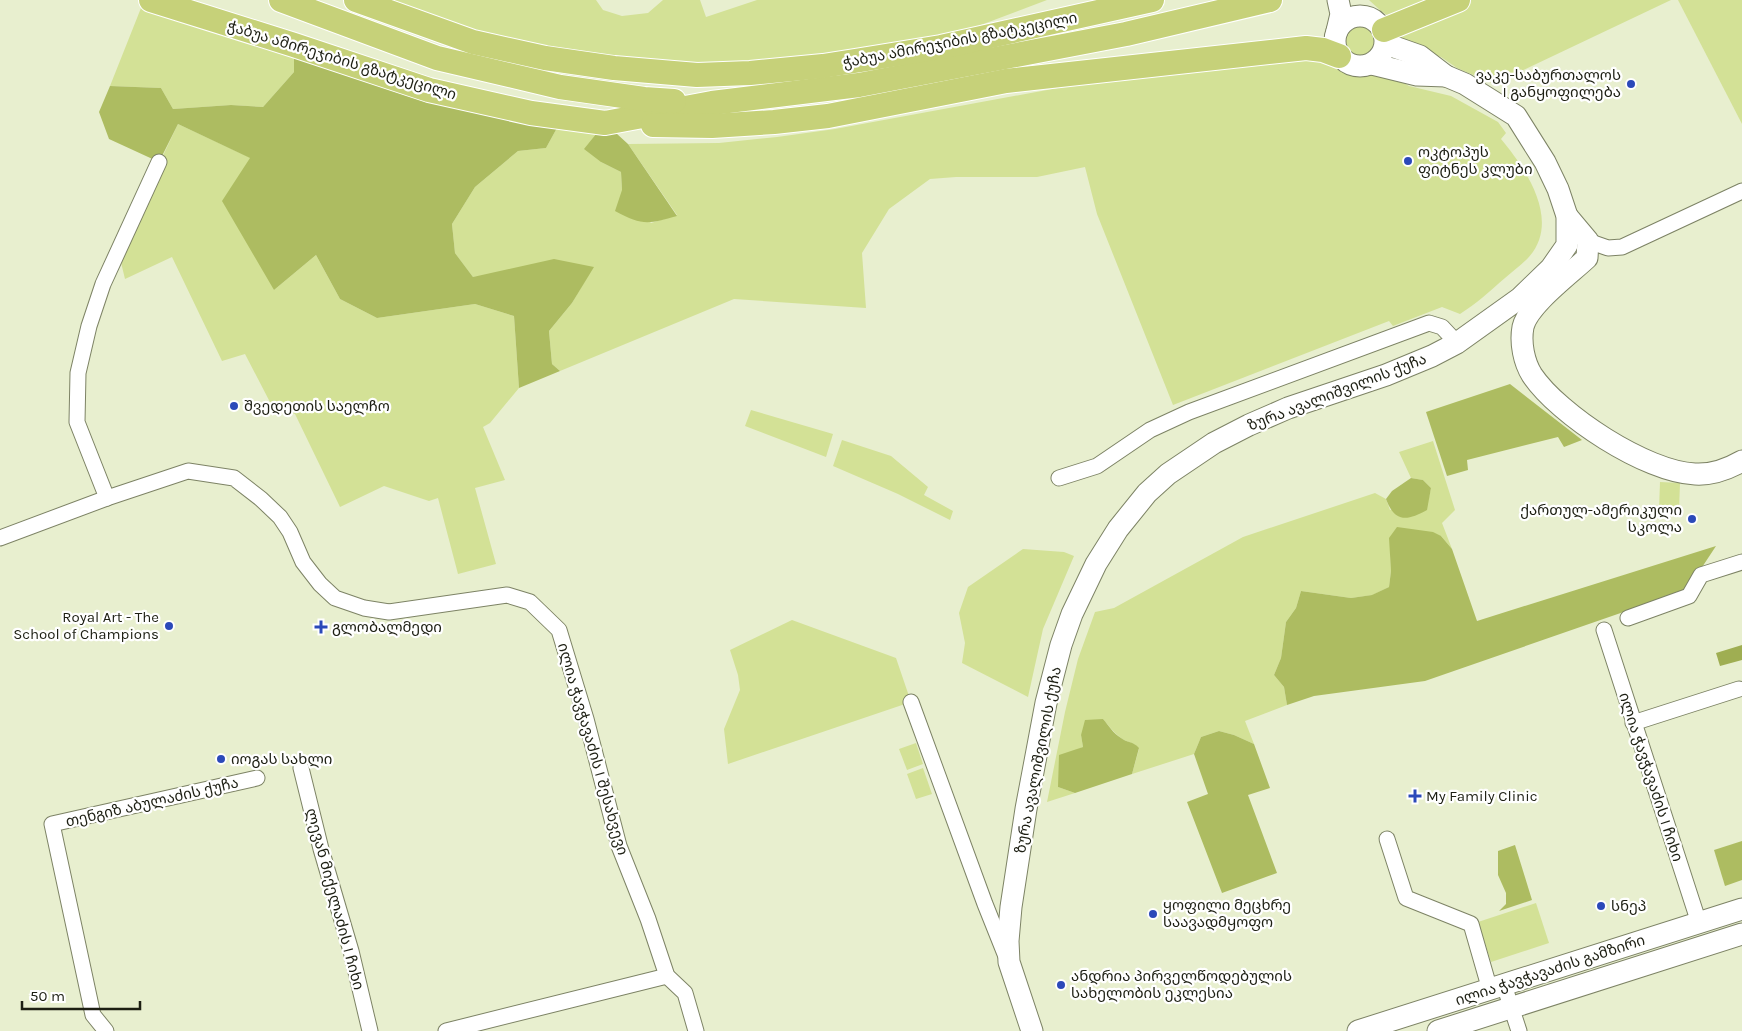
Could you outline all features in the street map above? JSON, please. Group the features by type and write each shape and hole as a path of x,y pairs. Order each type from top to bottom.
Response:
{"main road":[{"name":"ჭაბუა ამირეჯიბის გზატკეცილი","path":"150,0 429,90 531,112 605,124 712,103 859,85 1126,34 1270,0"},
{"name":"ჭაბუა ამირეჯიბის გზატკეცილი","path":"281,0 436,58 569,88 644,99 712,103"},
{"name":"ჭაბუა ამირეჯიბის გზატკეცილი","path":"356,0 473,42 546,58 634,70 696,75 750,73 823,66 941,47 1152,0"},
{"path":"941,47 1073,0"},
{"path":"859,85 883,87 933,83 1006,81 1306,48 1323,50 1340,56 1351,65 1358,67 1372,64 1379,59 1385,37 1458,0"},
{"path":"1339,15 1344,22 1362,8 1376,21 1385,37 1420,56 1446,76 1465,84 1516,116 1546,162 1568,216 1588,241 1587,258 1535,306 1527,317 1523,328 1522,350 1532,374 1543,389 1591,429 1639,458 1658,466 1696,474 1717,472 1742,461"},
{"path":"1339,15 1335,44 1340,56"},
{"path":"1372,64 1416,75 1446,76"},
{"path":"605,124 712,126 774,122 828,116 1006,81"},
{"name":"ზურა ავალიშვილის ქუჩა","path":"1032,1031 1009,962 1008,942 1011,907 1026,810 1046,703 1061,646 1072,614 1096,564 1118,529 1147,493 1168,474 1214,443 1288,408 1386,375 1432,356 1456,343 1520,298 1551,268 1567,245 1568,216"},
{"name":"ილია ჭავჭავაძის გამზირი","path":"1358,1031 1742,910"},
{"name":"ილია ჭავჭავაძის გამზირი","path":"1438,1031 1742,934"}],"street":[{"path":"0,538 107,498 77,422 78,373 89,326 103,284 159,162"},
{"path":"1588,241 1608,248 1622,248 1742,191"},
{"path":"1059,478 1097,466 1150,430 1188,412 1429,323 1442,327 1456,343"},
{"name":"ილია ჭავჭავაძის I შესახვევი","path":"107,498 188,471 234,478 280,517 290,532 303,562 320,584 335,598 364,608 389,612 508,594 530,602 559,630 584,711 619,846 648,919 667,976 684,993 696,1031"},
{"path":"1628,618 1688,596 1701,575 1742,562"},
{"name":"ილია ჭავჭავაძის I ჩიხი","path":"1604,630 1699,923"},
{"path":"1633,723 1739,689"},
{"path":"910,702 985,904 1009,962"},
{"name":"ლევან მიქელაძის I ჩიხი","path":"301,768 320,849 351,951 370,1031"},
{"name":"თენგიზ აბულაძის ქუჩა","path":"106,1031 93,1015 52,824 257,778"},
{"path":"1387,839 1406,898 1470,924 1497,988 1511,1008 1519,1031"},
{"path":"446,1031 667,976"}],"shaded area":[{"path":"374,0 596,0 603,10 622,16 648,13 663,0 700,0 706,17 757,0 1047,0 941,40 752,67 547,54"},
{"path":"1369,0 1443,0 1394,20"},
{"path":"1469,0 1671,0 1494,84 1457,68 1441,57 1397,41 1397,30"},
{"path":"1678,0 1742,0 1742,124"},
{"path":"141,8 294,56 294,72 263,107 231,105 173,109 161,88 110,86"},
{"path":"1360,27 1370,31 1374,41 1370,51 1360,55 1350,51 1346,41 1350,31"},
{"path":"294,45 563,117 546,148 518,151 475,187 452,224 455,253 473,277 554,259 594,267 572,303 549,331 552,364 560,371 519,388 514,316 475,304 377,318 340,299 316,255 274,290 222,201 250,158 178,124 159,162 109,139 99,112 110,86 161,88 173,109 231,105 263,107 294,72"},
{"path":"1313,57 1338,70 1397,79 1409,86 1451,96 1498,122 1506,133 1501,139 1521,165 1537,196 1542,228 1538,243 1528,258 1460,314 1442,307 1393,326 1389,321 1173,405 1097,214 1085,167 1037,177 956,177 930,179 889,209 862,253 866,308 734,299 560,371 552,364 549,331 572,303 593,267 473,277 455,253 452,224 475,187 518,151 546,148 563,117 605,123 601,162 621,172 622,190 651,223 677,215 628,144 719,143 777,137 835,129 1101,80"},
{"path":"605,123 628,144 677,216 646,222 632,219 615,211 622,190 621,172 601,162 584,149"},
{"path":"178,124 251,158 274,290 316,255 340,299 377,318 475,304 514,316 519,388 490,423 483,427 505,480 475,488 496,564 458,574 438,498 429,501 384,486 340,507 295,414 272,406 245,354 222,361 172,257 125,279 118,250"},
{"path":"1510,384 1582,440 1564,447 1558,437 1467,460 1468,470 1447,476 1426,412"},
{"path":"751,410 833,434 826,457 745,426"},
{"path":"842,440 891,456 928,487 924,495 953,511 950,520 898,494 833,466"},
{"path":"1433,441 1455,510 1442,523 1452,549 1441,536 1390,538 1391,571 1389,587 1373,595 1351,598 1301,591 1296,608 1286,622 1281,658 1274,675 1284,687 1287,705 1245,721 1254,744 1219,731 1201,737 1194,754 1132,774 1139,749 1118,736 1103,719 1081,735 1083,747 1074,751 1058,787 1075,793 1047,802 1078,659 1095,612 1114,608 1243,537 1375,493 1386,499 1390,510 1429,497 1431,488 1423,480 1411,478 1399,452"},
{"path":"1411,478 1423,480 1431,488 1427,510 1408,518 1402,518 1393,512 1386,499 1392,491"},
{"path":"1660,482 1680,483 1679,511 1659,510"},
{"path":"1397,527 1433,532 1441,536 1452,549 1477,621 1716,546 1687,590 1425,681 1314,696 1287,705 1284,687 1274,675 1281,658 1286,622 1296,608 1301,591 1351,598 1372,595 1389,587 1391,571 1389,538"},
{"path":"1023,549 1064,552 1074,556 1043,629 1028,697 962,663 965,643 959,613 968,587"},
{"path":"792,620 896,658 911,702 728,764 724,729 740,690 738,675 730,650"},
{"path":"1742,645 1742,660 1720,666 1716,653"},
{"path":"1103,719 1113,732 1123,740 1139,748 1132,774 1075,793 1058,787 1059,755 1083,747 1081,735 1085,720"},
{"path":"1219,731 1254,744 1270,788 1248,795 1277,873 1222,893 1187,802 1208,794 1194,754 1201,737"},
{"path":"916,743 923,764 907,770 899,749"},
{"path":"923,768 932,794 916,799 907,774"},
{"path":"1742,841 1742,880 1725,886 1714,850"},
{"path":"1515,845 1532,900 1499,911 1506,904 1506,893 1498,875 1498,851"},
{"path":"1536,903 1549,943 1491,962 1478,922"}],"place":[{"name":"ვაკე-საბურთალოს I განყოფილება","path":"1631,84"},
{"name":"ოკტოპუს ფიტნეს კლუბი","path":"1408,161"},
{"name":"შვედეთის საელჩო","path":"234,406"},
{"name":"ქართულ-ამერიკული სკოლა","path":"1692,519"},
{"name":"Royal Art - The School of Champions","path":"169,626"},
{"name":"გლობალმედი","path":"321,627"},
{"name":"იოგას სახლი","path":"221,759"},
{"name":"My Family Clinic","path":"1415,796"},
{"name":"სნეპ","path":"1601,906"},
{"name":"ყოფილი მეცხრე საავადმყოფო","path":"1153,914"},
{"name":"ანდრია პირველწოდებულის სახელობის ეკლესია","path":"1061,985"}]}
